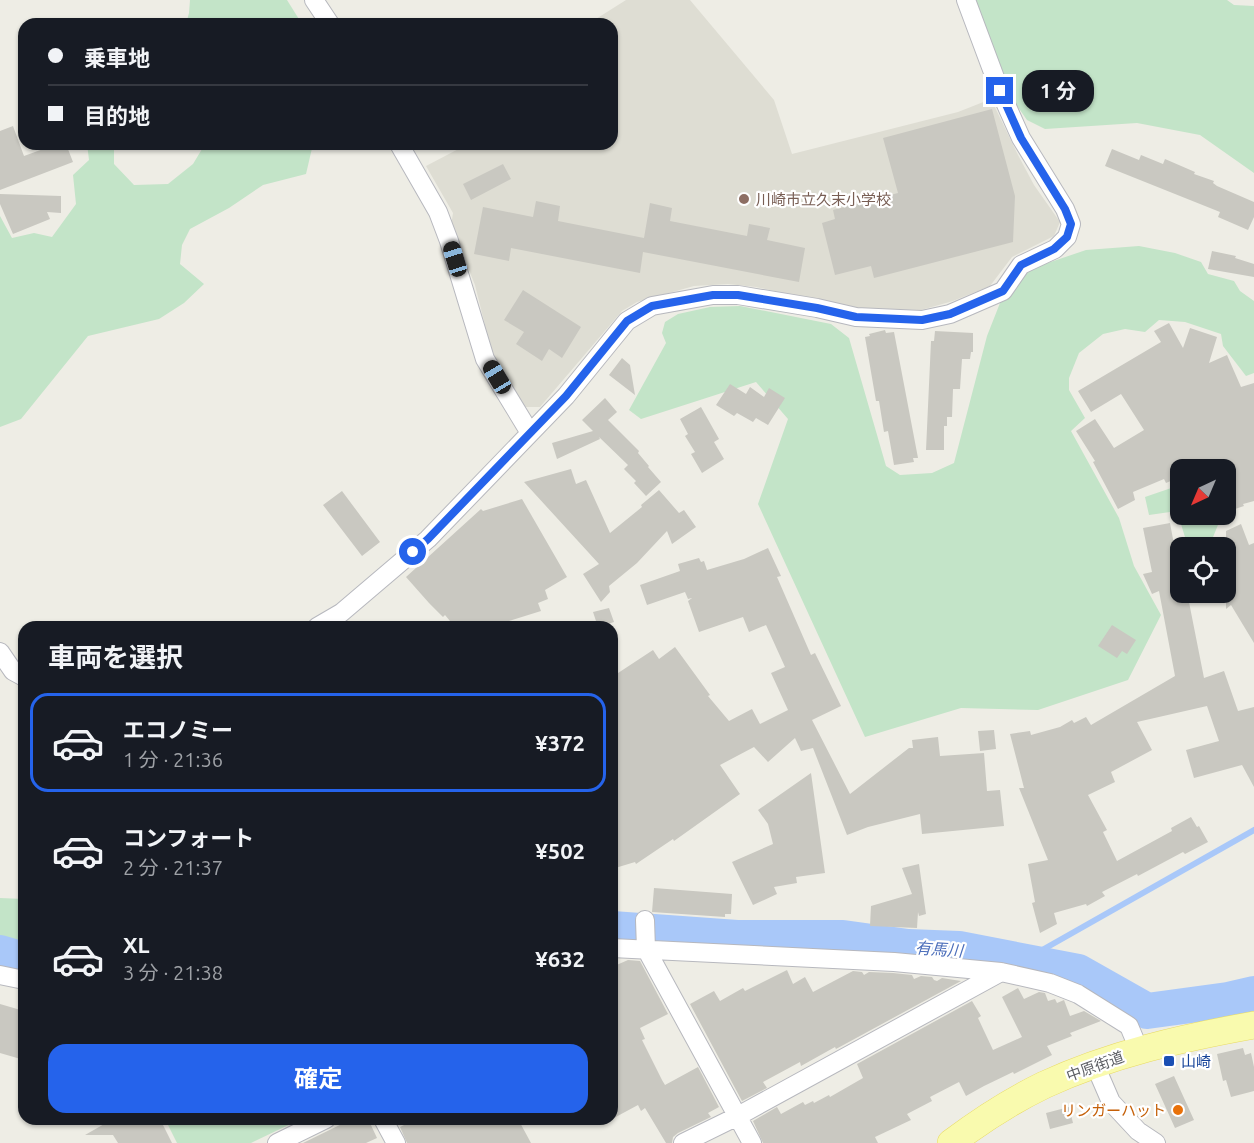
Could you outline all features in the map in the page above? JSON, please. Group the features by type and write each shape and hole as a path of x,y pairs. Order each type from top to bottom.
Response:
{"main road":[{"name":"中原街道","path":"951,1143 983,1119 1042,1086 1095,1065 1175,1040 1254,1024"}],"street":[{"path":"314,0 326,18"},
{"path":"327,621 341,613 428,539 566,396 627,321 652,306 713,295 738,295 856,317 922,320 950,314 1003,291 1021,265 1054,249 1067,237 1071,224 1065,209 1021,138 1000,91 966,0"},
{"path":"402,150 438,212 485,359 530,433"},
{"path":"2,660 18,674"},
{"path":"645,920 645,945 752,1143"},
{"path":"618,947 645,945 894,962 1001,972 1050,983 1078,994 1129,1026 1139,1050"},
{"path":"683,1143 738,1116 1001,972"},
{"path":"0,975 18,979"},
{"path":"1095,1065 1111,1102 1138,1131 1156,1143"},
{"path":"284,1142 315,1125"},
{"path":"386,1125 396,1143"}],"shaded area":[{"name":"川崎市立久末小学校","path":"626,0 690,0 774,100 792,154 958,112 991,99 1034,185 1060,222 1054,236 1012,257 990,286 953,301 921,310 861,308 756,287 728,284 694,286 637,302 622,311 540,407 522,407 498,367 487,337 475,285 451,226 453,213 426,166 457,150 618,150 618,18 598,18"}],"green space":[{"path":"190,0 287,0 298,18 188,18"},
{"path":"975,0 1227,0 1234,5 1254,6 1254,173 1200,135 1137,123 1045,129 1027,120 1013,100"},
{"path":"88,150 114,150 114,164 134,185 168,184 193,164 201,150 312,150 306,174 263,185 229,208 190,229 182,245 180,264 204,284 184,303 159,319 88,336 21,419 0,427 0,216 12,238 34,233 52,237 76,204 73,175 89,160"},
{"path":"1139,246 1175,253 1201,262 1208,274 1234,281 1240,291 1254,301 1254,373 1246,376 1223,346 1221,334 1185,322 1159,320 1145,332 1125,329 1103,334 1079,353 1069,378 1069,390 1085,418 1071,431 1119,518 1134,566 1161,615 1128,680 1038,710 961,708 865,737 758,504 788,419 756,382 641,419 629,410 666,343 662,333 665,322 678,314 710,307 740,306 831,324 849,338 886,466 900,475 932,473 954,463 987,336 1000,303 1030,269 1086,250"},
{"path":"1170,488 1170,512 1149,515 1145,497"},
{"path":"1181,525 1218,525 1213,537 1185,537"},
{"path":"0,898 18,899 18,946 0,942"},
{"path":"168,1125 288,1125 251,1143 177,1143"}],"building":[{"path":"992,109 1015,196 1013,242 874,278 871,266 835,275 822,223 835,219 833,210 898,193 883,138"},
{"path":"13,126 18,140 18,150 22,150 24,156 40,150 68,150 73,162 0,190 0,131"},
{"path":"1112,149 1139,160 1141,155 1163,164 1165,159 1254,202 1254,217 1248,230 1218,217 1220,212 1105,166"},
{"path":"503,164 511,179 471,200 463,184"},
{"path":"0,194 61,196 61,213 47,212 50,219 13,234 0,204"},
{"path":"536,201 560,206 558,221 644,238 650,203 672,208 670,221 747,236 749,224 770,228 767,240 805,248 799,282 643,252 640,273 511,248 509,261 474,254 483,207 533,217"},
{"path":"1212,251 1236,256 1235,258 1254,264 1254,277 1208,269"},
{"path":"523,290 581,327 562,358 549,349 542,361 516,344 524,332 504,320"},
{"path":"1169,323 1183,348 1190,328 1217,337 1209,363 1227,355 1241,387 1254,383 1254,501 1236,509 1236,459 1170,459 1170,481 1166,483 1164,479 1133,492 1135,500 1118,509 1093,462 1095,461 1076,431 1095,419 1114,448 1144,430 1121,394 1091,412 1078,391 1161,342 1154,331"},
{"path":"885,330 886,333 894,332 918,458 913,458 914,462 894,465 888,431 884,432 879,401 876,401 865,337"},
{"path":"935,331 973,333 973,352 971,352 970,359 962,359 960,389 953,389 952,417 947,417 947,426 944,426 944,450 926,450 931,341 934,341"},
{"path":"622,358 630,365 635,395 609,375"},
{"path":"730,384 746,394 750,387 764,397 769,388 785,398 768,425 756,418 753,422 737,413 734,416 716,405"},
{"path":"605,398 617,412 608,420 639,451 638,453 661,482 646,496 624,469 628,465 599,437 600,439 557,459 552,443 593,431 582,420"},
{"path":"701,407 719,439 714,442 724,459 702,473 691,454 695,452 685,436 688,434 680,419"},
{"path":"571,469 576,484 586,480 610,533 659,490 679,513 684,510 696,527 672,544 667,531 637,563 609,586 610,592 601,602 583,574 599,564 524,482"},
{"path":"342,491 380,542 362,556 323,505"},
{"path":"522,499 567,577 545,590 548,599 538,603 541,611 509,621 450,621 429,603 406,577 481,509 483,511"},
{"path":"1170,523 1173,537 1170,537 1170,603 1189,603 1204,678 1224,671 1238,711 1254,707 1254,787 1242,765 1194,778 1186,750 1219,741 1207,706 1137,722 1152,750 1111,772 1115,782 1088,795 1107,830 1103,832 1117,861 1172,831 1171,828 1191,817 1208,842 1102,892 1105,896 1087,906 1086,904 1054,913 1057,924 1040,933 1032,903 1035,902 1028,864 1048,860 1019,788 1024,788 1010,734 1030,731 1031,735 1060,727 1072,720 1074,723 1086,717 1091,725 1175,676 1159,591 1152,594 1143,574 1152,572 1143,528"},
{"path":"1241,524 1249,545 1254,543 1254,643 1231,605 1226,609 1226,603 1236,603 1236,537 1226,537 1226,531"},
{"path":"768,548 781,576 777,577 811,655 815,653 841,706 812,720 850,794 909,748 913,748 912,740 938,737 940,756 984,753 987,791 1000,790 1004,826 922,834 920,814 868,827 847,835 813,748 801,751 795,738 768,762 754,747 720,765 740,794 674,841 673,839 636,864 635,862 618,867 618,673 653,650 659,659 675,647 710,695 708,696 729,721 752,709 760,724 788,710 771,673 785,667 766,625 749,632 743,617 699,632 688,601 692,598 688,599 685,592 647,605 640,585 680,571 678,564 699,558 701,562 704,561 707,570 744,559"},
{"path":"609,608 614,621 596,621 593,612"},
{"path":"1112,625 1136,640 1127,654 1122,651 1117,658 1098,646"},
{"path":"994,730 996,749 980,751 978,731"},
{"path":"811,773 825,873 796,877 797,883 774,887 777,894 753,905 732,862 773,844 768,824 758,810"},
{"path":"919,864 926,914 919,916 918,912 917,928 870,926 871,906 912,894 902,868"},
{"path":"654,888 732,894 731,914 725,914 725,917 652,912"},
{"path":"628,960 640,961 668,1014 640,1028 645,1039 642,1040 665,1085 698,1067 719,1107 708,1113 711,1117 678,1133 673,1137 672,1143 666,1143 645,1108 641,1111 638,1105 618,1116 618,964"},
{"path":"787,970 793,984 805,977 813,992 853,971 862,972 864,975 869,972 893,973 912,975 914,979 921,976 932,977 937,981 942,978 961,981 836,1049 835,1047 801,1066 800,1062 763,1082 767,1088 742,1101 690,1004 714,991 720,1001 743,988 745,991"},
{"path":"1018,988 1024,999 1039,992 1045,993 1048,1001 1055,999 1057,1003 1064,1000 1070,1016 1084,1011 1101,1021 1070,1033 1072,1036 1047,1046 1052,1055 966,1096 959,1082 930,1097 932,1101 907,1114 911,1120 875,1137 878,1143 763,1143 753,1121 777,1107 781,1114 803,1102 805,1105 829,1095 830,1097 863,1078 857,1064 972,1001 981,1016 978,1018 993,1050 1022,1037 1002,997"},
{"path":"0,1004 18,1009 18,1058 0,1053"},
{"path":"1243,1048 1245,1055 1251,1053 1254,1067 1254,1091 1231,1097 1226,1080 1223,1081 1217,1054"},
{"name":"リンガーハット","path":"1174,1076 1194,1120 1175,1128 1155,1084"},
{"path":"1069,1107 1073,1123 1050,1129 1046,1113"},
{"path":"102,1125 163,1125 172,1143 118,1143 113,1135 85,1135"},
{"path":"340,1125 371,1125 377,1138 366,1143 303,1143"},
{"path":"404,1125 521,1125 531,1143 407,1143 400,1127"}],"waterway":[{"path":"1021,962 1254,830"},
{"name":"有馬川","path":"618,929 737,938 843,938 908,947 959,949 1078,972 1147,1011 1228,1000 1254,994"},
{"name":"有馬川","path":"0,953 18,958"}],"place":[{"name":"川崎市立久末小学校","path":"744,199"},
{"name":"山崎","path":"1169,1061"},
{"name":"リンガーハット","path":"1178,1110"}],"route":[{"path":"413,552 566,396 627,321 652,306 713,295 738,295 856,317 922,320 950,314 1003,291 1021,265 1054,249 1067,237 1071,224 1065,209 1021,138 1000,91"}]}
